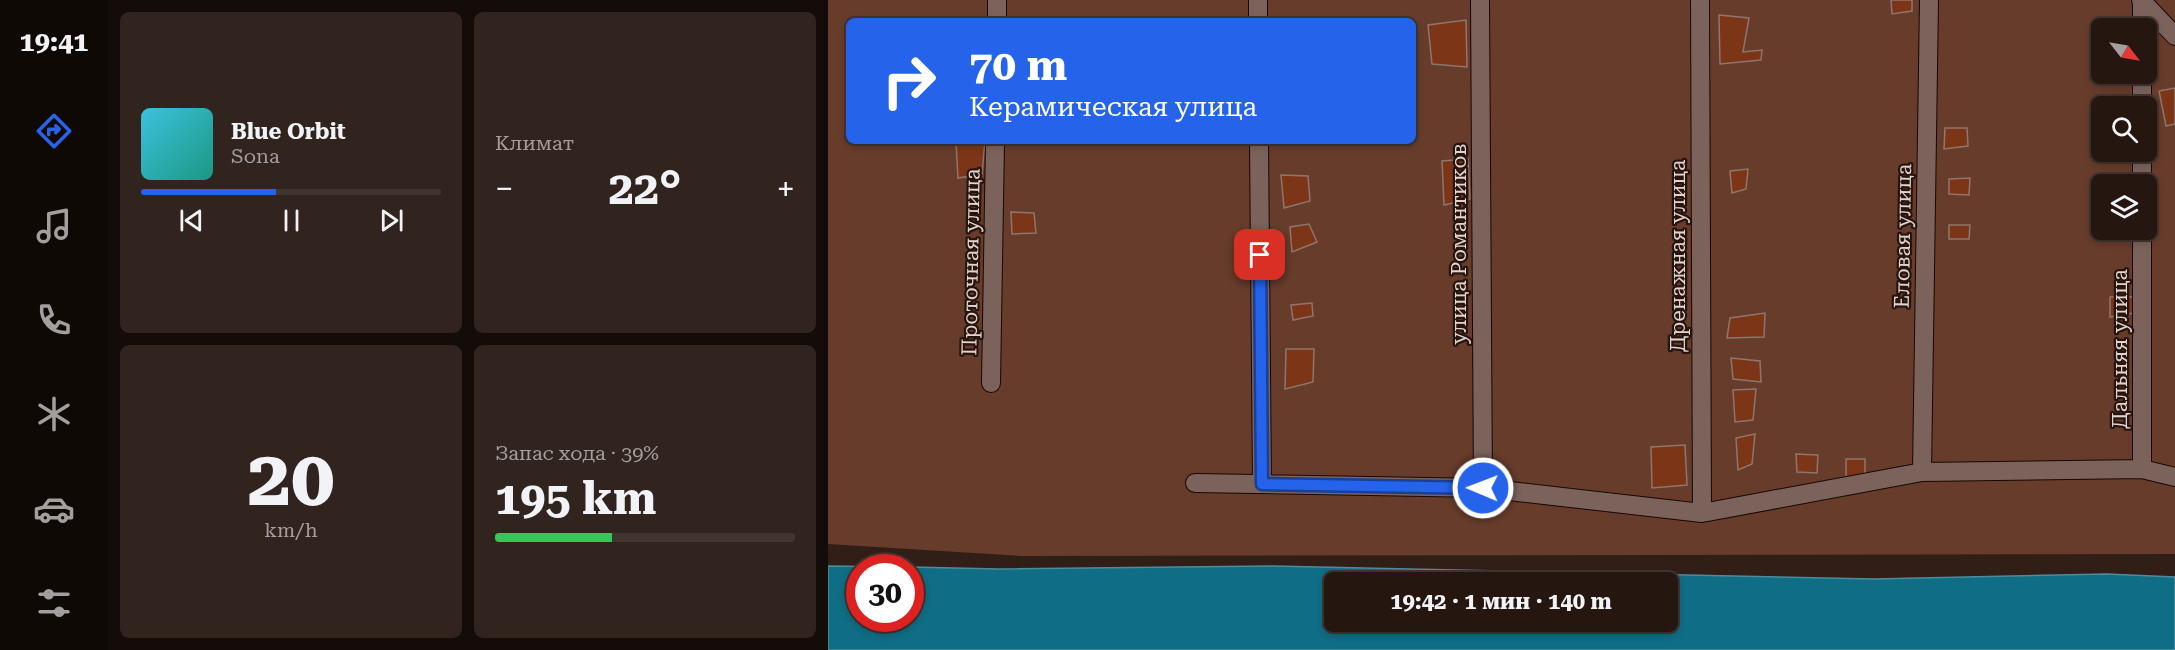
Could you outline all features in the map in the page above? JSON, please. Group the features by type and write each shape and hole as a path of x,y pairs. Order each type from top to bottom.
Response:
{"street":[{"path":"997,0 997,18"},
{"path":"1258,0 1258,18"},
{"name":"улица Романтиков","path":"1480,0 1483,488"},
{"name":"Дренажная улица","path":"1700,0 1702,513"},
{"name":"Еловая улица","path":"1922,472 1929,0"},
{"path":"2141,0 2142,18"},
{"path":"2141,0 2175,36"},
{"name":"Проточная улица","path":"991,383 995,144"},
{"path":"1259,144 1262,484"},
{"name":"Дальняя улица","path":"2142,240 2142,469"},
{"path":"1195,483 1483,488 1702,513 1922,472 2142,469 2175,477"}],"shaded area":[{"path":"828,0 2175,0 2175,554 1022,556 828,544"}],"water":[{"path":"828,566 846,566 846,632 924,632 924,567 998,569 1272,566 1550,572 1324,572 1324,632 1678,632 1678,575 1874,579 2107,574 2175,577 2175,650 828,650"}],"building":[{"path":"1891,0 1912,0 1912,11 1892,14"},
{"path":"1719,15 1749,18 1743,52 1762,50 1761,60 1720,64"},
{"path":"1466,20 1467,67 1432,64 1428,25"},
{"path":"2175,88 2175,124 2166,126 2159,91"},
{"path":"1945,128 1967,128 1968,146 1944,149"},
{"path":"956,144 985,144 982,174 958,178"},
{"path":"1468,159 1470,199 1444,205 1442,161"},
{"path":"1748,169 1746,189 1732,193 1730,171"},
{"path":"1281,175 1308,176 1310,201 1284,208"},
{"path":"1970,178 1969,195 1949,194 1949,179"},
{"path":"1011,212 1034,213 1036,233 1012,234"},
{"path":"1309,224 1317,242 1292,252 1290,227"},
{"path":"1949,225 1970,225 1969,239 1949,239"},
{"path":"2110,297 2134,297 2134,313 2110,317"},
{"path":"1312,303 1313,316 1293,320 1291,305"},
{"path":"1765,313 1764,337 1727,338 1730,318"},
{"path":"1286,349 1314,349 1313,382 1285,389"},
{"path":"1731,358 1760,361 1761,382 1733,379"},
{"path":"1756,389 1753,420 1735,422 1733,390"},
{"path":"1755,434 1752,464 1738,470 1736,438"},
{"path":"1685,445 1687,485 1652,488 1651,447"},
{"path":"1796,454 1818,455 1817,473 1797,472"},
{"path":"1846,459 1865,459 1865,476 1846,478"}],"route":[{"path":"1260,255 1262,484 1483,488"}]}
